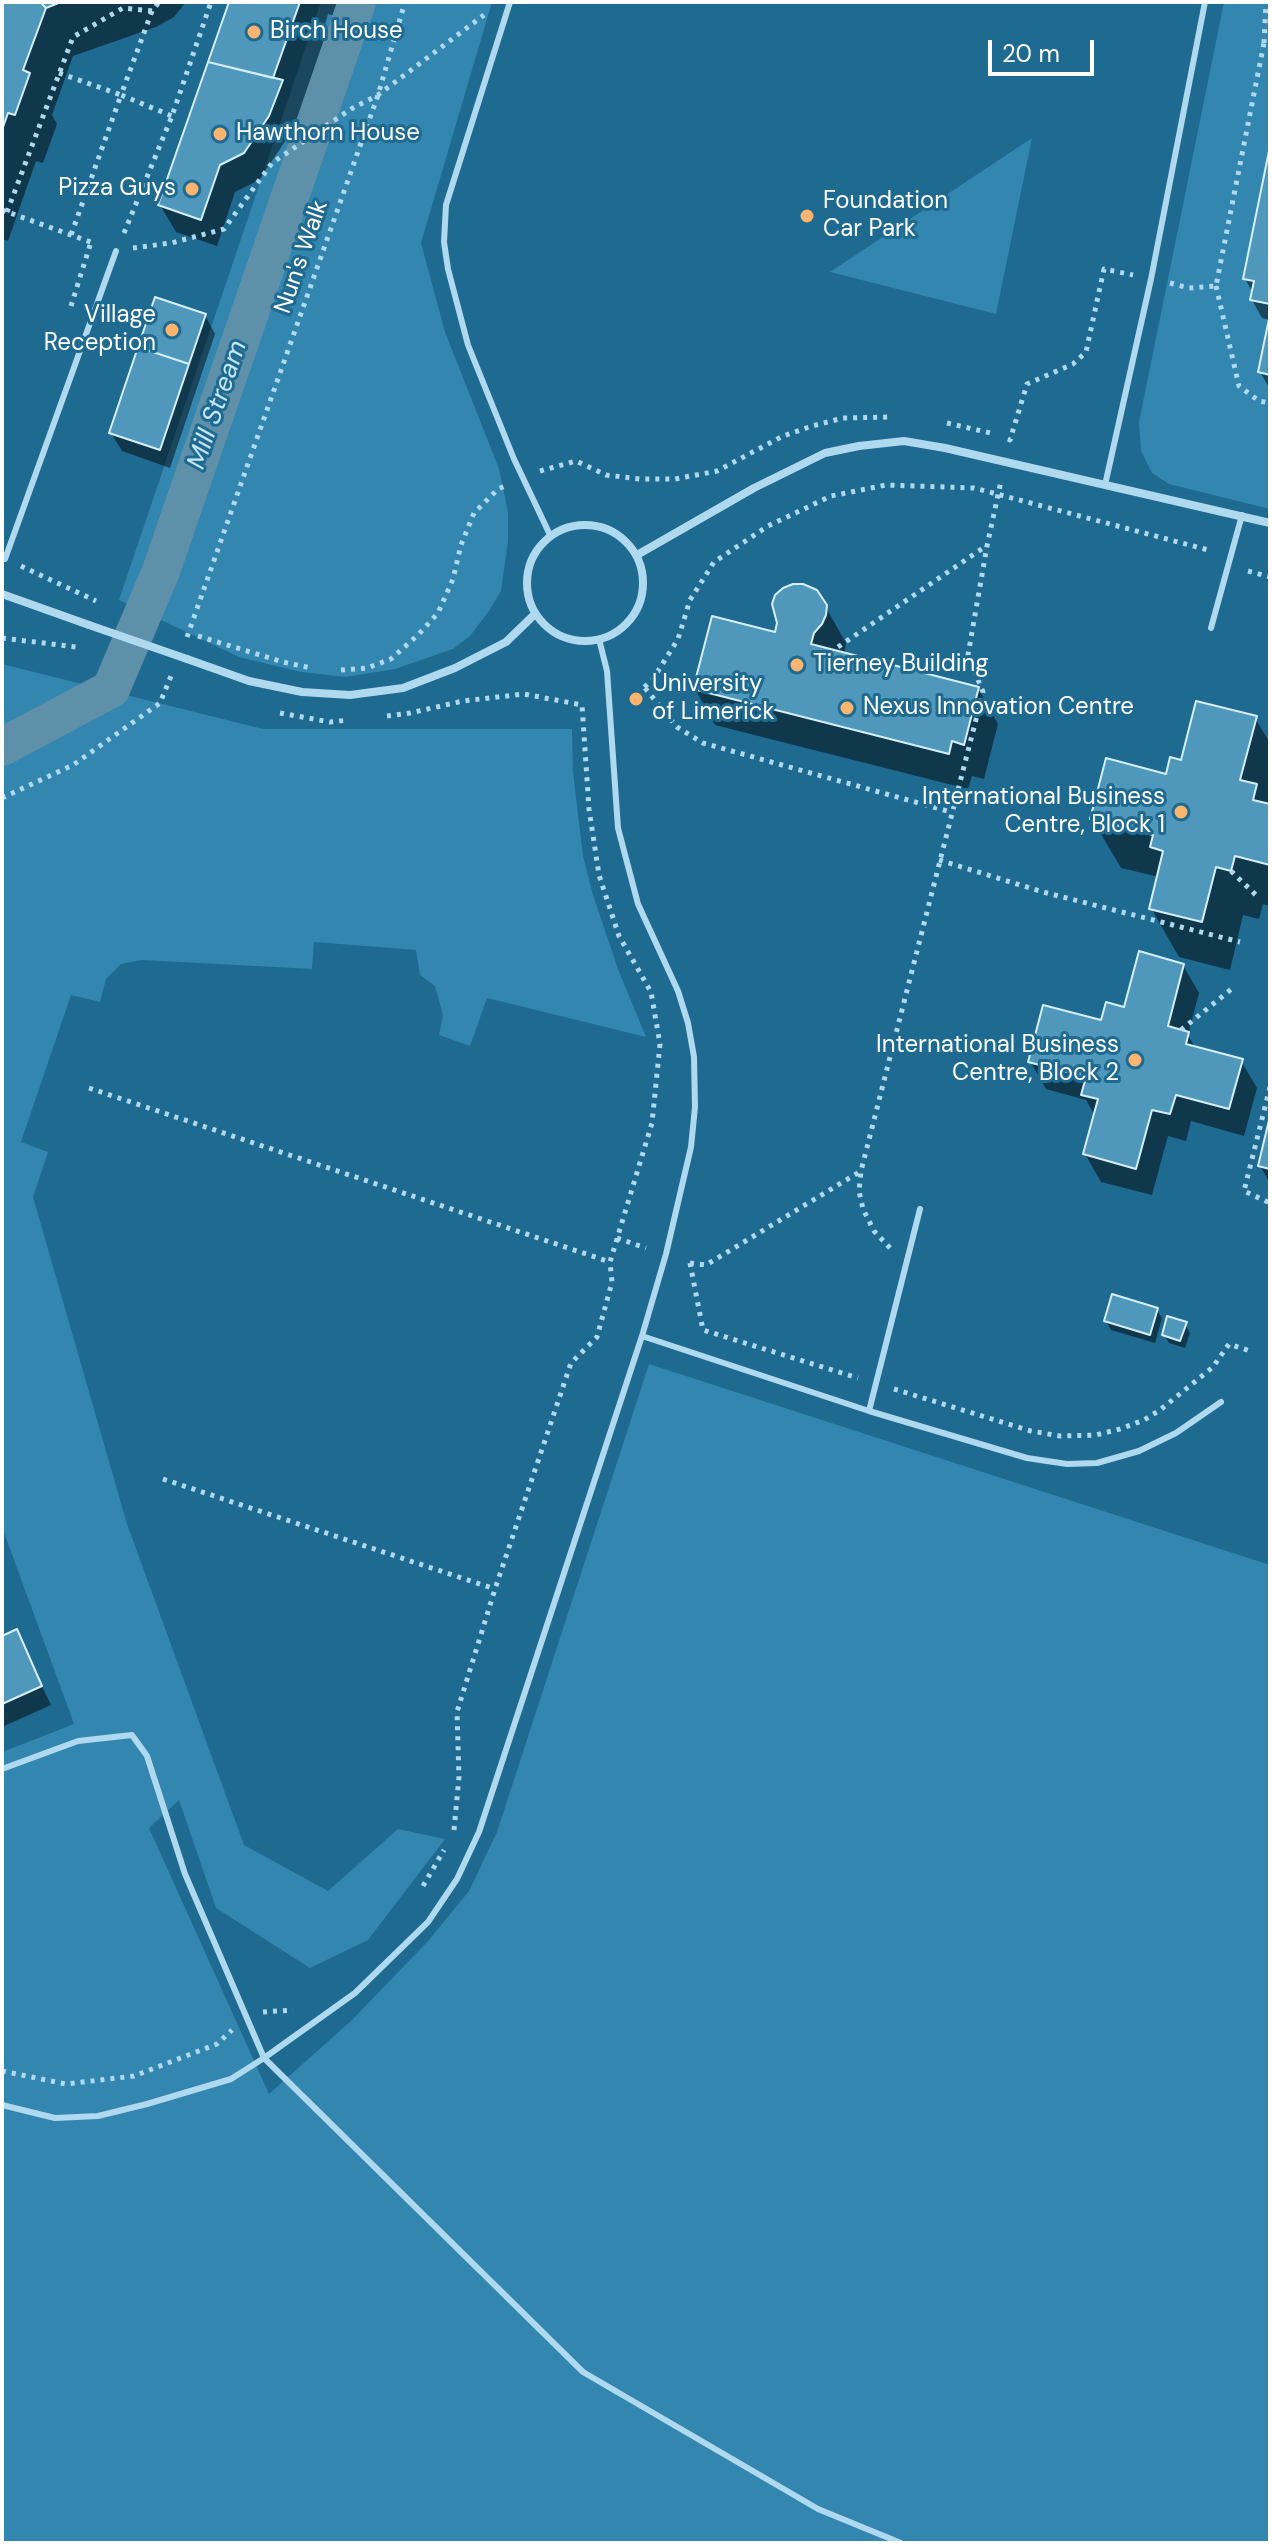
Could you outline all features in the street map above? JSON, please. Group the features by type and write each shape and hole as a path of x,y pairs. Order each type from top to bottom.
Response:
{"street":[{"path":"637,555 742,494 825,453 904,441 1270,523"},
{"path":"587,524 607,528 624,539 637,555 643,589 629,621 615,633 581,641 563,637 548,628 535,614 527,590 529,564 550,535 568,526 587,524"},
{"path":"2,594 262,684 302,692 350,695 403,688 455,668 506,642 535,614"}],"lane":[{"path":"510,2 446,205 444,242 468,345 550,535"},
{"path":"1105,485 1151,279 1205,2"},
{"path":"5,559 116,251"},
{"path":"1211,628 1242,515"},
{"path":"2,2105 55,2118 98,2116 231,2079 355,1993 428,1922 457,1879 479,1832 642,1336 666,1254 691,1147 695,1107 694,1057 688,1023 678,991 638,904 624,855 614,801 607,671 599,639"},
{"path":"869,1411 920,1209"},
{"path":"642,1336 869,1411 1027,1458 1067,1464 1097,1463 1139,1451 1176,1433 1221,1402"},
{"path":"2,1769 78,1741 132,1735 147,1756 185,1874 264,2058 583,2372 818,2509 901,2543"}],"path":[{"path":"71,235 152,11 159,2"},
{"path":"116,251 172,116 211,2"},
{"name":"Nun's Walk","path":"197,612 378,95 405,2"},
{"path":"1266,2 1267,44 1216,286 1239,386 1259,401 1270,403"},
{"path":"152,11 123,8 73,37 4,211 116,251 171,243 224,229 272,163 351,109 378,95 488,11"},
{"path":"59,73 172,116"},
{"path":"935,421 990,432 1010,440 1027,384 1073,364 1086,352 1104,269 1189,288 1216,286"},
{"path":"328,671 367,668 391,659 419,634 438,613 453,579 461,545 474,513 498,489 549,467 576,461 606,475 675,479 717,471 783,436 812,426 843,418 895,417"},
{"path":"385,716 463,701 524,694 582,705 625,706 645,688 678,639 690,600 714,562 768,526 831,496 886,485 964,487 998,495 1232,557 1248,571 1270,577"},
{"path":"907,1266 874,1231 863,1209 859,1191 861,1171 983,692 968,655 998,495"},
{"path":"838,647 987,546"},
{"path":"39,574 96,601"},
{"path":"193,634 283,662 313,668"},
{"path":"2,638 82,647"},
{"path":"645,688 677,727 703,743 951,812"},
{"path":"2,798 73,765 160,703"},
{"path":"454,1832 459,1777 457,1712 571,1363 597,1337 612,1282 610,1262 652,1123 660,1044 651,992 619,936 599,875 589,809 582,705"},
{"path":"276,711 330,722 358,719"},
{"path":"939,860 1043,892 1240,942"},
{"path":"1231,871 1259,898"},
{"path":"1181,1030 1234,987"},
{"path":"1270,1087 1244,1191 1270,1203"},
{"path":"89,1088 610,1262"},
{"path":"617,1238 690,1263 706,1265 861,1171"},
{"path":"690,1263 703,1330 1031,1431 1060,1436 1096,1435 1144,1420 1213,1367 1229,1344 1253,1352"},
{"path":"163,1479 495,1589"},
{"path":"423,1887 446,1846"},
{"path":"2,2071 66,2084 134,2076 217,2044 246,2016 269,2010 292,2010 303,2005"}],"shaded area":[{"path":"321,2 492,2 421,243 445,332 499,469 508,512 508,541 501,591 470,636 453,649 395,669 346,677 301,672 239,657 119,600"},
{"path":"1224,2 1270,2 1270,509 1169,484 1152,473 1141,451 1139,422"},
{"path":"1032,138 996,314 830,272"},
{"path":"2,664 263,729 572,729 573,772 583,856 618,969 646,1037 487,998 470,1046 439,1035 443,1015 435,986 420,975 416,950 314,942 312,969 142,960 121,964 106,979 100,1002 71,995 21,1142 48,1152 33,1197 127,1524 244,1845 328,1891 398,1829 445,1839 368,1940 310,1968 216,1908 179,1800 149,1828 269,2094 352,2020 429,1940 469,1891 497,1832 649,1364 1270,1565 1270,2543 2,2543 2,1752 74,1724 2,1527"}],"building":[{"path":"2,2 40,2 46,8 23,70 30,73 15,115 8,113 2,130"},
{"path":"40,2 61,2 46,8"},
{"name":"Birch House","path":"229,2 300,2 273,78 208,62"},
{"name":"Hawthorn House","path":"208,62 283,80 269,116 244,153 220,165 201,220 158,205"},
{"path":"1270,146 1270,304 1250,300 1254,281 1243,279"},
{"name":"Village Reception","path":"155,297 206,314 189,364 138,347"},
{"path":"1270,314 1270,375 1258,372"},
{"path":"138,347 189,364 160,450 109,433"},
{"name":"Tierney Building","path":"793,584 803,584 817,590 827,605 826,615 811,644 979,687 964,745 952,741 949,754 693,689 712,616 775,632 777,623 772,604 775,595"},
{"name":"International Business Centre, Block 1","path":"1196,701 1257,716 1240,780 1257,784 1253,800 1270,804 1270,865 1235,856 1231,871 1216,867 1202,922 1149,909 1163,851 1150,847 1153,835 1090,819 1106,758 1166,774 1170,757 1181,760"},
{"name":"International Business Centre, Block 2","path":"1139,951 1184,964 1168,1026 1189,1032 1186,1044 1243,1059 1229,1109 1176,1095 1170,1114 1152,1110 1136,1169 1083,1154 1098,1099 1081,1095 1086,1077 1028,1062 1043,1005 1101,1020 1106,1002 1124,1007"},
{"path":"1270,1116 1270,1169 1258,1166"},
{"path":"1112,1294 1158,1308 1150,1335 1104,1321"},
{"path":"1167,1316 1187,1322 1180,1341 1162,1335"},
{"path":"17,1629 42,1686 2,1704 2,1636"}],"waterway":[{"name":"Mill Stream","path":"2,747 111,689 161,571 357,2"}],"place":[{"name":"Birch House","path":"254,32"},
{"name":"Hawthorn House","path":"220,134"},
{"name":"Pizza Guys","path":"192,189"},
{"name":"Foundation Car Park","path":"807,216"},
{"name":"Village Reception","path":"172,330"},
{"name":"Tierney Building","path":"797,665"},
{"name":"University of Limerick","path":"636,699"},
{"name":"Nexus Innovation Centre","path":"847,708"},
{"name":"International Business Centre, Block 1","path":"1181,812"},
{"name":"International Business Centre, Block 2","path":"1135,1060"}]}
